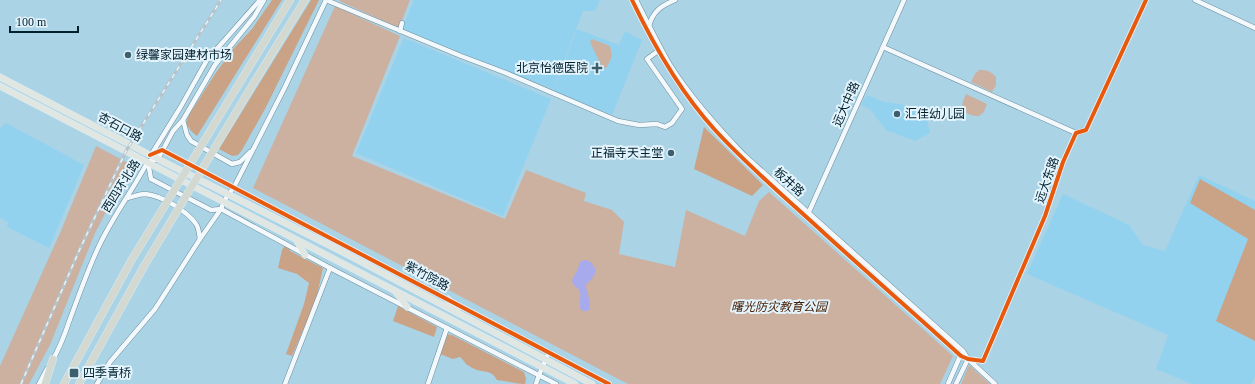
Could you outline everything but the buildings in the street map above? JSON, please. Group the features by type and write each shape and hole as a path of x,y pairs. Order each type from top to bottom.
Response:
{"highway":[{"path":"64,384 131,261 290,0"},
{"path":"79,384 143,268 305,0"},
{"path":"45,384 53,359"}],"main road":[{"name":"杏石口路","path":"0,77 230,195"},
{"name":"杏石口路","path":"0,86 224,202"},
{"name":"紫竹院路","path":"230,195 337,249 592,384"},
{"path":"224,202 575,384"},
{"path":"296,240 305,254"},
{"path":"394,290 407,308"},
{"path":"448,299 459,314"}],"street":[{"name":"西四环北路","path":"39,384 64,337 99,246 113,218 127,198 148,162 150,155 180,108 207,60 260,0"},
{"name":"西四环北路","path":"148,162 158,159 173,131 183,120 215,65 254,17 264,0"},
{"path":"97,384 110,362 155,309 200,239 222,209 224,202 234,188 285,87 326,0 618,121 639,125 657,124 665,127 672,123 682,109 647,59 658,51"},
{"path":"632,0 645,29 668,68 693,103 715,129 750,165 807,214"},
{"name":"板井路","path":"636,0 671,66 717,127 744,155 807,214 968,359"},
{"path":"649,26 654,13 664,5 675,0"},
{"name":"远大中路","path":"807,214 904,0"},
{"name":"远大东路","path":"968,359 983,361 1045,216 1063,162 1076,133 1086,130 1146,0"},
{"path":"1195,0 1255,28"},
{"path":"400,30 402,23"},
{"path":"883,47 1076,133"},
{"path":"173,131 180,108"},
{"path":"183,120 187,135 191,141 232,164 240,162 252,150"},
{"path":"150,155 162,150"},
{"name":"紫竹院路","path":"162,150 609,384"},
{"path":"148,162 151,179 211,210 222,209 330,268 556,384"},
{"path":"127,198 143,194 150,195 173,205 188,215 196,225 200,234 200,239"},
{"path":"285,384 330,268"},
{"path":"428,384 447,328"},
{"path":"536,384 549,352"},
{"path":"948,384 962,353"},
{"path":"956,384 968,359 995,384"}],"shaded area":[{"path":"272,0 282,0 197,136 191,131 186,123 189,115 215,74 234,48 252,29"},
{"path":"311,0 319,0 265,109 242,150 238,155 232,156 219,149"},
{"path":"414,0 600,0 595,11 583,11 553,89 402,30"},
{"name":"北京怡德医院","path":"577,29 619,45 625,31 642,40 612,115 553,91"},
{"path":"404,38 551,99 503,216 356,153"},
{"name":"汇佳幼儿园","path":"867,95 884,102 900,104 915,109 927,120 930,133 915,141 886,130 870,109 861,105"},
{"path":"6,123 84,165 49,248 7,227 8,222 0,218 0,128"},
{"path":"704,127 763,185 752,196 694,169"},
{"path":"1199,175 1255,201 1255,376 1251,384 1192,384 1156,369 1168,335 1027,274 1063,194 1129,225 1143,245 1165,251"},
{"path":"1200,179 1255,210 1255,341 1216,321 1248,239 1190,203"},
{"path":"285,245 290,248 290,251 323,268 316,300 292,356 286,354 304,304 309,283 297,274 278,268 282,250"},
{"path":"584,260 591,263 596,270 594,276 586,285 590,307 589,310 582,311 580,306 580,292 573,284 572,280 580,262"},
{"path":"398,306 437,327 434,337 393,321"},
{"path":"446,334 452,335 524,372 526,379 525,384 497,380 491,373 472,368 460,357 453,359 440,354"}],"green space":[{"path":"410,0 399,28 339,1"},
{"name":"曙光防灾教育公园","path":"335,6 400,36 352,156 505,219 526,170 586,193 584,201 612,210 624,222 619,254 675,267 686,210 745,236 759,201 769,192 953,356 940,384 628,384 253,188"},
{"path":"592,39 610,46 612,56 607,67 605,68 602,67 590,42"},
{"path":"979,70 989,71 996,77 996,85 992,92 971,82"},
{"path":"966,94 987,104 984,112 979,116 970,115 962,108"},
{"path":"96,146 130,164 132,170 107,210 95,233 50,345 29,384 0,384 0,366 60,233"},
{"path":"969,365 990,384 961,384"}],"railway":[{"path":"21,384 79,251 126,151 221,0"}],"cycle path":[{"path":"632,0 649,34 679,84 702,115 728,144 783,196 961,356 968,359 983,361 1045,216 1063,162 1076,133 1086,130 1146,0"},
{"path":"150,155 162,150 609,384"}],"place":[{"name":"绿馨家园建材市场","path":"128,55"},
{"name":"北京怡德医院","path":"597,68"},
{"name":"汇佳幼儿园","path":"897,114"},
{"name":"正福寺天主堂","path":"671,153"},
{"name":"四季青桥","path":"74,373"}]}
